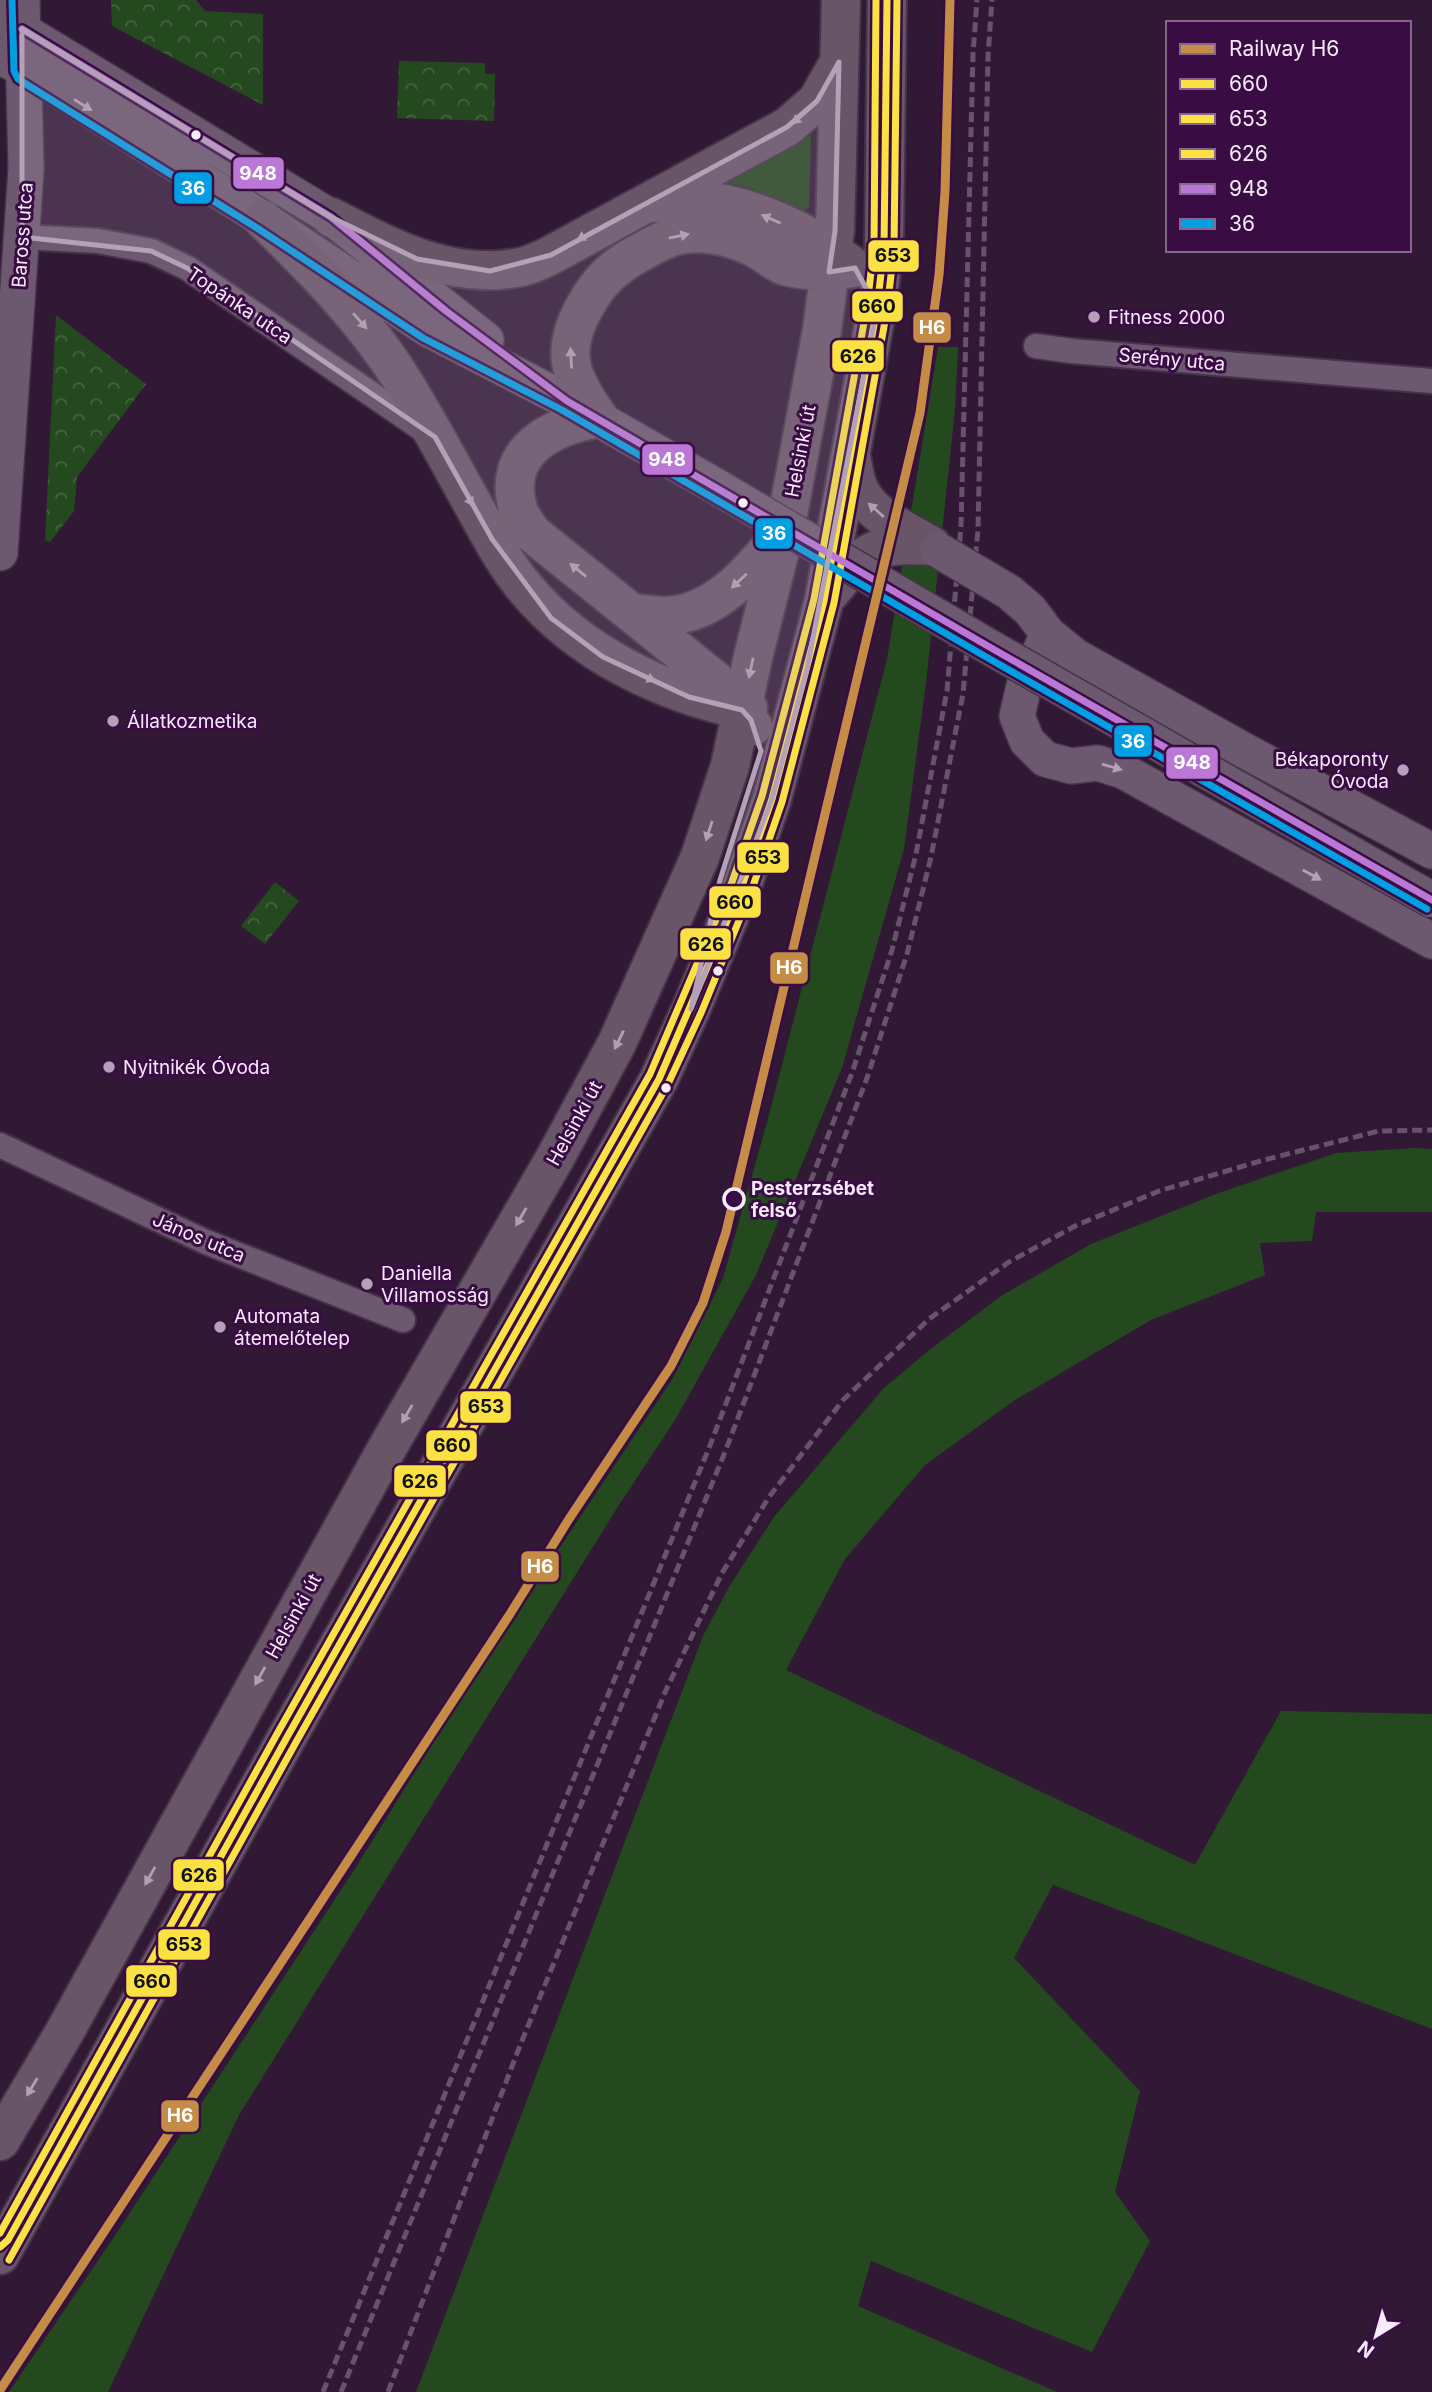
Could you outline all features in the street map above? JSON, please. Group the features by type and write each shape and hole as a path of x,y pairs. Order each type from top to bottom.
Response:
{"main road":[{"name":"Helsinki út","path":"841,0 835,231 850,259"},
{"name":"Helsinki út","path":"0,2141 64,2033 379,1462 548,1170 611,1055 700,857 730,766 785,530 822,330 850,259 887,0"},
{"path":"15,15 331,217 417,259 456,269 489,271 523,267 551,256 787,127 817,101 838,62"},
{"name":"Baross utca","path":"0,553 8,332 22,237 26,169 12,63 15,15"},
{"path":"12,63 263,219 428,329 583,410 998,652 1432,900"},
{"path":"3,2247 659,1079 742,886 768,812 824,601 877,309 850,259 792,228 761,214 724,204 686,199 647,204"},
{"path":"331,217 446,311 583,410"},
{"path":"263,219 323,278 370,333 404,383 492,539 523,586 551,618 603,657 689,697 742,710 780,694 807,669"},
{"path":"691,1009 720,880 750,793 761,751 758,735 742,710 715,680 532,533 518,510 515,484 517,467 530,448 554,430 575,422 583,410 581,394 572,369 570,339 584,307 602,280 618,265 674,236 695,233 722,236 754,247 786,266 822,330"},
{"path":"786,266 850,259"},
{"path":"850,451 857,486 870,506 888,520 1009,592 1030,610 1048,634 1075,656 1432,851"},
{"path":"632,613 667,616 699,609 727,593 755,566 785,530"},
{"path":"824,601 851,567 874,549 888,546 932,546"},
{"path":"1048,634 1024,686 1017,716 1027,741 1045,759 1071,766 1098,764 1123,771 1432,941"},
{"path":"689,697 716,725 726,742 730,766"}],"street":[{"name":"Topánka utca","path":"22,237 98,241 151,251 187,268 435,437"},
{"name":"Serény utca","path":"1036,346 1432,381"},
{"name":"János utca","path":"0,1145 206,1242 403,1320"}],"highlighted area":[{"path":"22,29 331,217 417,259 490,271 551,255 787,127 817,101 839,62 835,231 829,272 855,268 877,308 807,669 772,799 691,1009 720,880 761,751 751,720 742,710 689,697 603,657 551,618 492,539 435,437 187,268 151,251 22,237"}],"green space":[{"path":"111,0 196,0 205,11 263,14 263,105 112,26"},
{"path":"399,61 485,63 485,74 495,74 494,121 397,118"},
{"path":"804,135 811,136 809,207 800,214 753,189 724,182"},
{"path":"56,315 146,384 77,477 74,511 50,542 45,540"},
{"path":"938,347 958,347 955,410 926,683 904,849 842,1068 756,1275 675,1420 619,1505 239,2115 108,2392 9,2392 116,2234 358,1864 476,1673 673,1378 723,1278 768,1119 887,659"},
{"path":"275,882 299,901 265,944 241,926"},
{"path":"1432,1149 1432,1212 1316,1212 1312,1241 1260,1243 1265,1275 1151,1320 1015,1400 925,1465 845,1559 786,1670 1195,1865 1281,1711 1432,1714 1432,2029 1053,1885 1014,1958 1140,2091 1115,2192 1150,2241 1092,2352 871,2261 858,2306 1057,2392 416,2392 703,1636 729,1587 774,1517 883,1389 1001,1296 1091,1244 1216,1194 1336,1153"}],"railway":[{"path":"323,2392 709,1448 852,1073 892,950 916,854 947,691 961,526 973,55 977,0"},
{"path":"341,2392 725,1452 867,1078 907,954 931,857 963,694 978,529 988,56 992,0"},
{"path":"388,2392 519,2048 666,1690 722,1573 769,1497 843,1400 929,1319 1009,1262 1077,1225 1159,1191 1264,1160 1379,1131 1432,1130"}],"rail line":[{"name":"H6","path":"0,2390 671,1366 703,1303 726,1232 920,413 939,275 945,192 950,0"}],"transit line":[{"name":"36","path":"12,0 14,71 18,79 257,228 423,338 562,410 1427,909"},
{"name":"626","path":"0,2233 277,1734 650,1074 732,882 762,796 814,599 867,306 874,247 876,0"},
{"name":"660","path":"0,2247 8,2240 286,1739 659,1079 742,886 772,799 824,601 877,308 884,248 887,0"},
{"name":"653","path":"9,2260 295,1744 668,1084 701,1013 752,889 782,802 834,603 887,310 894,249 897,0"},
{"name":"948","path":"22,29 331,217 446,311 567,401 1432,900"}],"place":[{"name":"Fitness 2000","path":"1094,317"},
{"name":"Állatkozmetika","path":"113,721"},
{"name":"Békaporonty Óvoda","path":"1403,770"},
{"name":"Nyitnikék Óvoda","path":"109,1067"},
{"name":"Pesterzsébet felső","path":"734,1199"},
{"name":"Daniella Villamosság","path":"367,1284"},
{"name":"Automata átemelőtelep","path":"220,1327"}]}
